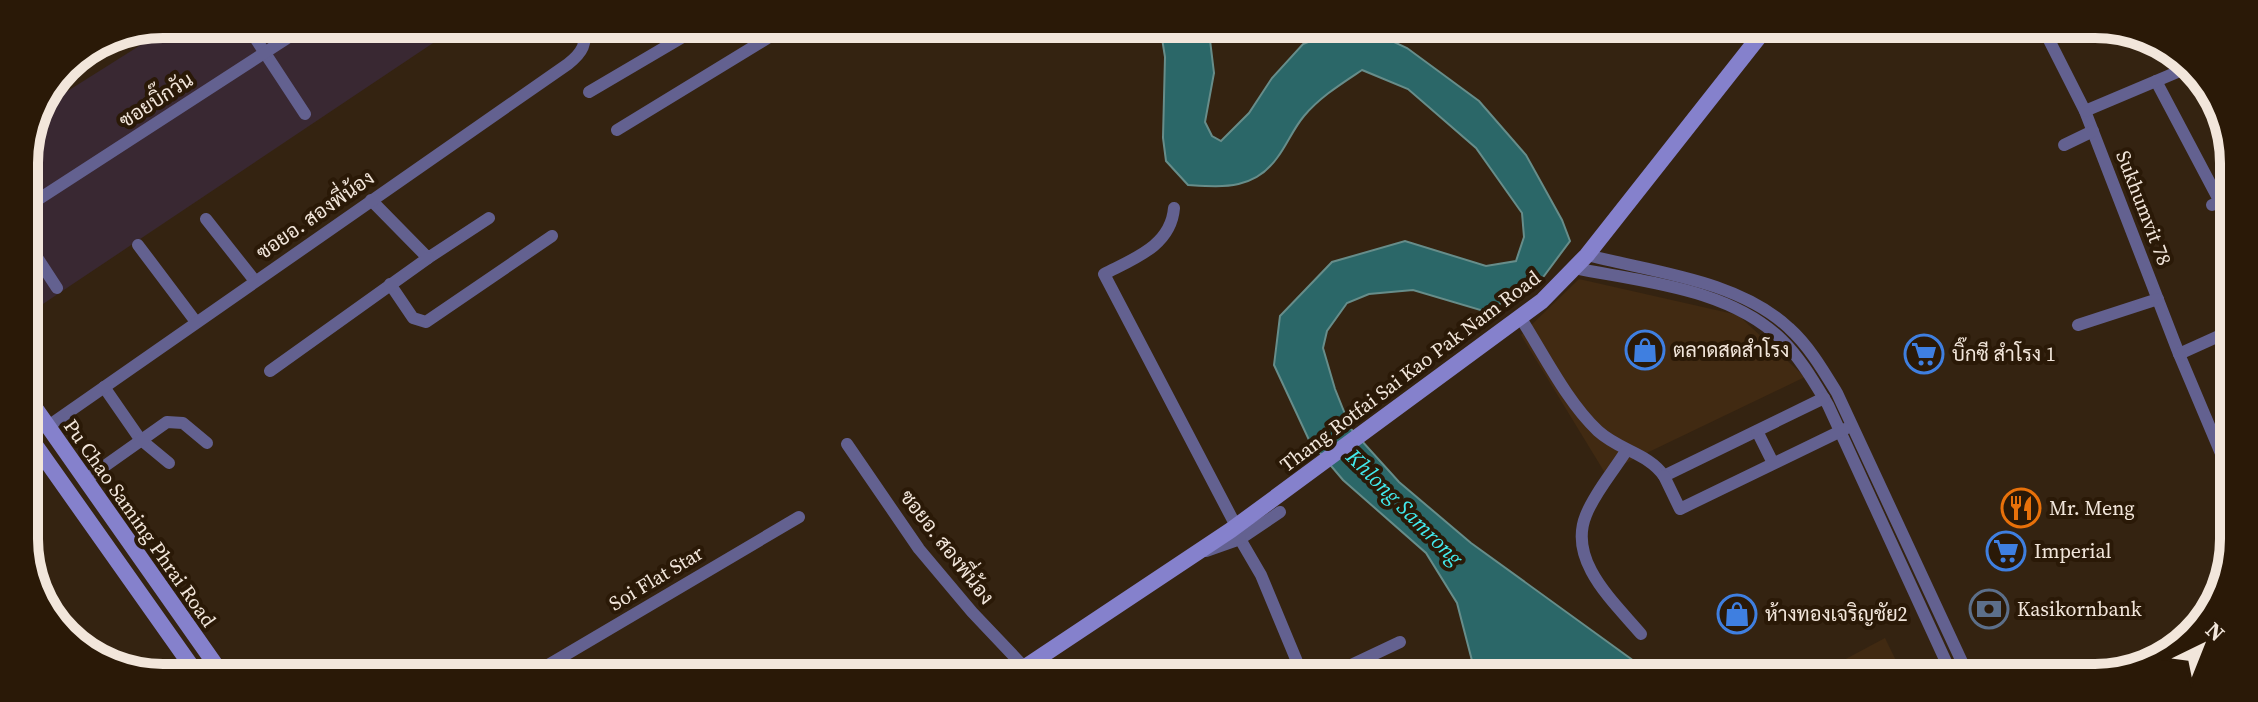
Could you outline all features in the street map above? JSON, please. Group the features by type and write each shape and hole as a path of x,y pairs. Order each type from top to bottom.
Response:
{"main road":[{"name":"Thang Rotfai Sai Kao Pak Nam Road","path":"1031,664 1200,551 1238,533 1319,465 1542,301 1587,255 1758,38"},
{"name":"Pu Chao Saming Phrai Road","path":"38,413 215,664"},
{"path":"38,432 47,427"},
{"name":"Pu Chao Saming Phrai Road","path":"38,452 190,664"}],"street":[{"path":"255,38 305,114"},
{"name":"ซอยบิ๊กวัน","path":"38,200 288,38"},
{"name":"ซอยอ. สองพี่น้อง","path":"47,427 581,53 586,38"},
{"path":"589,92 681,38"},
{"path":"617,130 768,38"},
{"name":"Sukhumvit 78","path":"2048,38 2085,111 2220,451"},
{"path":"2085,111 2179,71"},
{"path":"2156,81 2220,199"},
{"path":"2064,145 2093,131"},
{"path":"371,200 428,258"},
{"path":"1174,208 1173,222 1161,242 1104,274 1261,575 1298,664"},
{"path":"270,371 390,284 489,218"},
{"path":"206,219 255,281"},
{"path":"390,284 413,318 426,322 552,236"},
{"path":"138,245 196,322"},
{"path":"1587,255 1693,287 1746,315 1780,338 1803,364 1846,428 1963,664"},
{"path":"38,259 57,288"},
{"path":"1574,268 1693,287 1719,286 1758,305 1790,328 1815,358 1837,393 1846,428 1947,664"},
{"path":"2078,325 2158,299"},
{"path":"1520,317 1589,421 1614,444 1650,460 1664,476 1680,509 1846,428"},
{"path":"1780,338 1790,328"},
{"path":"2179,354 2220,338"},
{"path":"104,387 140,439 169,463"},
{"path":"1664,476 1824,398"},
{"path":"85,480 167,422 183,423 207,443"},
{"path":"1757,431 1773,463"},
{"name":"ซอยอ. สองพี่น้อง","path":"847,444 919,549 1013,664"},
{"path":"1626,451 1586,515 1581,533 1591,570 1605,592 1641,634"},
{"path":"1238,533 1280,512"},
{"name":"Soi Flat Star","path":"550,664 799,517"},
{"path":"1353,664 1400,642"},
{"path":"199,664 208,654"}],"shaded area":[{"path":"441,38 38,307 38,155 42,131 58,97 150,39"},
{"path":"1579,279 1738,315 1805,377 1605,473 1521,335"},
{"path":"1885,638 1898,664 1836,664"}],"water":[{"name":"Khlong Samrong","path":"1162,38 1210,38 1214,73 1205,122 1212,136 1221,141 1249,113 1272,78 1303,44 1319,38 1386,38 1407,48 1479,101 1526,155 1562,220 1570,241 1544,276 1487,312 1413,290 1369,294 1347,303 1327,331 1323,348 1351,429 1399,482 1471,543 1638,664 1473,664 1457,603 1426,553 1343,480 1309,440 1274,365 1280,316 1332,262 1405,241 1486,266 1516,261 1524,237 1522,213 1476,148 1408,89 1362,70 1310,109 1277,158 1258,176 1225,186 1188,185 1166,161 1163,138 1165,57"}],"place":[{"name":"ตลาดสดสำโรง","path":"1645,350"},
{"name":"บิ๊กซี สำโรง 1","path":"1924,354"},
{"name":"Mr. Meng","path":"2021,508"},
{"name":"Imperial","path":"2006,551"},
{"name":"Kasikornbank","path":"1989,609"},
{"name":"ห้างทองเจริญชัย2","path":"1737,614"}]}
